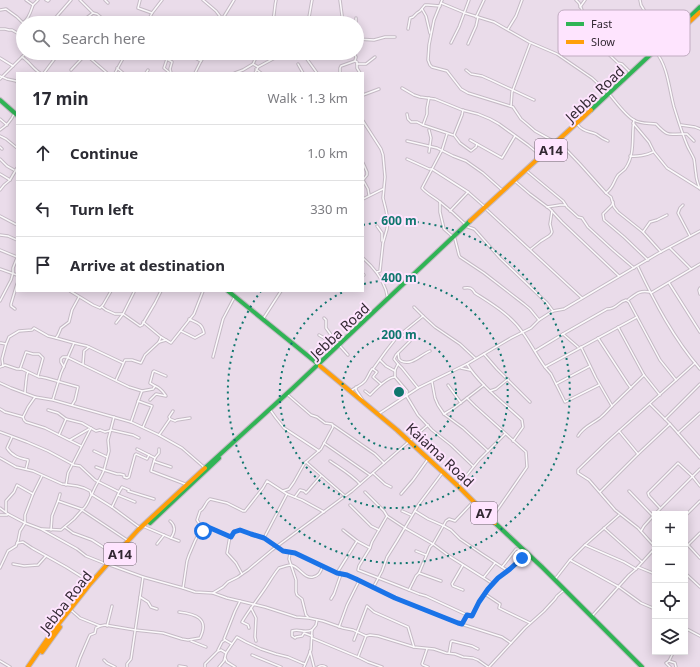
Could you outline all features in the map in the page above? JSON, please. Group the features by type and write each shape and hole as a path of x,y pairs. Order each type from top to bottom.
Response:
{"highway":[{"name":"Jebba Road","path":"690,18 700,7"},
{"name":"Jebba Road","path":"690,21 700,12"},
{"name":"Jebba Road","path":"486,209 541,156 578,125 649,56"},
{"name":"Jebba Road","path":"32,667 38,656 108,565 143,528 205,468 319,365 388,298 528,172 558,142 652,56"},
{"path":"0,100 16,113"},
{"name":"Jebba Road","path":"143,528 271,411 454,238"},
{"name":"Kaiama Road","path":"229,292 351,391 443,472 642,667"},
{"path":"28,667 53,631 91,583 129,541 143,528"}],"street":[{"path":"26,0 33,5"},
{"path":"28,16 33,5 38,0"},
{"path":"57,16 71,0"},
{"path":"80,0 93,13 99,16"},
{"path":"105,0 108,3"},
{"path":"140,0 138,8 152,13"},
{"path":"150,16 162,0"},
{"path":"203,0 220,16"},
{"path":"224,16 234,0"},
{"path":"274,16 276,0"},
{"path":"309,16 312,0"},
{"path":"340,0 342,16"},
{"path":"437,0 465,13 494,22 530,43 558,55"},
{"path":"450,42 459,27 469,0"},
{"path":"468,44 476,26 477,17 484,0"},
{"path":"508,29 516,16 522,0"},
{"path":"576,0 579,3 581,10"},
{"path":"580,7 585,0"},
{"path":"640,0 645,10"},
{"path":"442,2 434,20 429,45 428,60 430,65 432,67 447,71 461,89 468,93 511,106 527,124 558,142 610,197 618,212 643,232 661,252"},
{"path":"408,29 410,18 413,17 425,5 440,6"},
{"path":"0,10 6,9 16,17"},
{"path":"422,9 426,16 431,35"},
{"path":"89,16 93,13"},
{"path":"0,29 12,30 16,32"},
{"path":"364,40 396,37"},
{"path":"511,106 513,90 530,43"},
{"path":"560,56 592,78 610,94 619,107 634,122 649,142 654,152 667,168 700,188"},
{"path":"611,56 631,73"},
{"path":"660,56 664,64 674,105 693,157 695,174 700,188"},
{"path":"357,64 366,64 375,57"},
{"path":"0,58 13,66"},
{"path":"0,77 19,60"},
{"path":"25,60 39,72"},
{"path":"45,72 54,60"},
{"path":"71,70 80,60"},
{"path":"92,60 107,72"},
{"path":"115,72 122,60"},
{"path":"167,60 164,68 170,72"},
{"path":"169,60 172,62 171,72"},
{"path":"238,72 253,64 255,60"},
{"path":"259,72 256,70 258,67 271,60"},
{"path":"308,60 316,72"},
{"path":"196,72 201,61"},
{"path":"340,72 341,66 354,61 357,62 357,68 359,72"},
{"path":"253,64 258,67"},
{"path":"298,64 303,72"},
{"path":"117,68 122,72"},
{"path":"466,70 471,74 482,76 534,100"},
{"path":"0,77 16,81"},
{"path":"402,88 414,95 435,99 490,119 528,145 541,156"},
{"path":"364,95 379,89"},
{"path":"423,125 430,98"},
{"path":"454,135 463,110"},
{"path":"0,130 16,113"},
{"path":"407,114 408,119 412,122 454,135 460,143 471,151 478,144"},
{"path":"0,119 7,124"},
{"path":"364,122 381,149 385,177 383,198 388,220 383,243 380,271 377,272"},
{"path":"634,122 656,124 667,134 688,135 694,141"},
{"path":"606,193 614,185 618,175 625,169 633,142 634,122"},
{"path":"578,125 581,129 608,141"},
{"path":"681,125 700,129"},
{"path":"429,130 431,138 430,152"},
{"path":"447,134 442,150 422,188 426,193 440,202 467,226 474,229 500,258 547,303 553,311"},
{"path":"0,136 16,147"},
{"path":"470,140 502,158 515,136"},
{"path":"407,141 431,146 466,161 483,173 503,191"},
{"path":"630,156 635,157 654,152"},
{"path":"0,159 15,171 10,180 0,190"},
{"path":"407,159 432,169 468,192 582,298"},
{"path":"364,166 367,176 364,179"},
{"path":"528,172 559,197 578,217 582,218 588,227 634,268"},
{"path":"0,174 10,180"},
{"path":"364,182 368,189 369,196"},
{"path":"516,182 548,207 619,276"},
{"path":"364,198 383,188"},
{"path":"450,211 468,192"},
{"path":"440,202 440,212 444,229 454,238 460,258 484,273 524,304 539,320"},
{"path":"613,202 603,214 604,220 648,260"},
{"path":"548,207 565,205"},
{"path":"683,205 678,213 690,236"},
{"path":"531,250 541,240 551,234 550,224 552,211"},
{"path":"643,232 650,222 667,215"},
{"path":"0,216 16,224"},
{"path":"377,226 380,230 383,243"},
{"path":"378,414 418,388 467,364 531,328 539,320 553,311 564,309 700,230"},
{"path":"0,235 5,235 16,240"},
{"path":"670,248 691,269"},
{"path":"0,250 16,257"},
{"path":"364,259 377,272 386,289 386,296 388,298"},
{"path":"0,300 7,289 16,260"},
{"path":"535,351 607,309 613,309 623,300 628,300 643,291 651,293 700,264"},
{"path":"637,267 683,348 700,369"},
{"path":"6,271 13,268"},
{"path":"0,269 16,274"},
{"path":"669,283 700,332"},
{"path":"15,309 12,308 11,304 16,287"},
{"path":"464,288 470,287 473,289 475,293 500,310 523,332 551,374 565,402 599,385"},
{"path":"700,288 700,294"},
{"path":"72,292 96,307 102,307 115,314 123,314 139,325 142,325 160,292"},
{"path":"102,307 110,292"},
{"path":"116,323 123,314 133,292"},
{"path":"143,322 171,343 194,314 202,292"},
{"path":"262,319 280,292"},
{"path":"56,338 61,328 68,322 79,296"},
{"path":"213,357 224,319 235,297"},
{"path":"628,300 660,360 676,380"},
{"path":"414,307 435,326 460,344 475,359"},
{"path":"351,391 367,379 372,369 374,369 397,337 423,316"},
{"path":"545,367 637,316"},
{"path":"324,318 326,320 326,328 348,356"},
{"path":"181,331 195,338 204,333 201,325 189,319"},
{"path":"618,327 644,375 660,395"},
{"path":"3,366 2,359 9,337 20,331 32,330 34,328 48,336 89,347 123,363"},
{"path":"402,334 410,341 394,359 418,388"},
{"path":"563,334 580,347 599,385 612,406"},
{"path":"319,335 331,342 334,349"},
{"path":"116,380 125,360 132,360 141,363 145,355 159,342 161,337"},
{"path":"598,338 631,388"},
{"path":"159,342 166,340"},
{"path":"53,400 58,382 74,343"},
{"path":"0,344 6,344"},
{"path":"83,364 84,352 89,347"},
{"path":"398,353 400,361 408,362 412,361 423,353 430,351"},
{"path":"20,369 26,352 39,354 43,358 37,377"},
{"path":"484,354 530,402"},
{"path":"64,367 60,362 61,359 68,357 129,387 142,390 153,389 156,386"},
{"path":"380,360 386,366 395,370"},
{"path":"652,544 638,528 615,510 588,480 578,473 578,470 592,455 695,363"},
{"path":"398,364 395,370 395,377 407,391 406,396 418,415 473,466"},
{"path":"467,364 470,370 490,391 522,420 523,427 513,440"},
{"path":"0,367 3,366 22,369 37,377 78,387 75,400 72,405"},
{"path":"556,384 590,366"},
{"path":"460,367 470,370"},
{"path":"374,369 378,372 373,377 381,384"},
{"path":"150,400 156,394 166,396 159,387 150,383 154,370 166,376"},
{"path":"25,393 24,387 28,372"},
{"path":"578,436 581,431 601,417 644,375"},
{"path":"365,391 370,395 381,384 391,377 395,377"},
{"path":"640,378 647,379"},
{"path":"490,391 496,389 508,380"},
{"path":"432,382 435,398 444,414 463,428 488,451"},
{"path":"0,383 35,396 131,422 160,435 182,448 205,468"},
{"path":"444,414 461,403 484,384"},
{"path":"665,419 700,384"},
{"path":"448,386 461,403"},
{"path":"356,387 356,390 363,402"},
{"path":"131,422 142,390"},
{"path":"288,395 311,415 317,417 325,423 332,424 375,454 384,463"},
{"path":"23,417 35,396"},
{"path":"467,398 526,452 527,467 491,519"},
{"path":"138,401 152,406 143,427"},
{"path":"650,404 700,458"},
{"path":"0,409 23,417 26,422 40,426 81,446"},
{"path":"48,410 58,413 66,419 82,423 96,430 105,432 111,430 133,435 139,438"},
{"path":"160,435 173,411"},
{"path":"271,411 284,428 319,451"},
{"path":"678,433 700,413"},
{"path":"41,529 61,530 87,506 91,494 104,470 108,457 108,440 114,417"},
{"path":"170,419 175,421 190,418"},
{"path":"59,435 66,419"},
{"path":"599,492 670,424"},
{"path":"283,491 290,489 304,464 319,451 333,428 333,425"},
{"path":"212,593 248,570 277,546 345,496 428,425"},
{"path":"70,440 91,428"},
{"path":"66,485 68,473 91,428"},
{"path":"619,431 638,454"},
{"path":"0,432 28,442 72,464 80,466 95,480 119,492"},
{"path":"458,486 473,466 506,434"},
{"path":"12,437 7,448 15,456 28,460 26,469"},
{"path":"324,443 370,476"},
{"path":"136,449 155,458"},
{"path":"159,449 159,453 155,458 150,471 187,485"},
{"path":"94,451 108,457"},
{"path":"96,467 124,475 124,477 127,478 129,477 135,455 136,454 147,459 149,455"},
{"path":"0,458 16,467 26,469 66,485 84,488 143,528 179,542"},
{"path":"401,494 416,477 428,459"},
{"path":"154,461 171,467"},
{"path":"330,461 360,484"},
{"path":"306,462 345,496"},
{"path":"660,508 648,495 678,463 700,486"},
{"path":"657,511 700,469"},
{"path":"373,472 385,484 391,487"},
{"path":"373,588 386,557 412,515 443,472"},
{"path":"0,567 8,551 16,546 25,522 25,515 42,475"},
{"path":"295,497 300,490 308,492 322,476"},
{"path":"230,536 199,523 197,518 200,511 211,499 245,511 267,481 287,494 324,512"},
{"path":"7,513 6,501 14,492 17,485 33,494"},
{"path":"112,507 122,487 154,499"},
{"path":"629,491 652,515"},
{"path":"365,492 387,516 433,544 493,584"},
{"path":"51,530 52,516 60,494"},
{"path":"264,538 287,494"},
{"path":"118,495 135,502"},
{"path":"58,501 82,510 129,541"},
{"path":"409,590 419,573 430,547 447,520 456,520 473,501"},
{"path":"688,513 700,502"},
{"path":"350,505 371,526 379,530"},
{"path":"0,508 77,549 86,556 143,577 195,592 212,593 296,617 323,621 366,636 378,636 414,647 475,659 488,667 564,590"},
{"path":"402,510 412,515"},
{"path":"415,511 444,526 460,539 508,571"},
{"path":"0,515 7,515 7,513"},
{"path":"554,580 570,560 585,545 620,514"},
{"path":"387,516 358,570 426,596 472,616 485,594 498,578 526,554 516,549 502,567"},
{"path":"641,531 652,517"},
{"path":"170,521 173,523 175,531 171,538"},
{"path":"65,527 72,533 92,540 116,555"},
{"path":"183,588 190,550 197,537 201,535 208,527"},
{"path":"604,528 642,562"},
{"path":"242,574 233,559 227,555 230,536 231,537 234,532 240,530 264,538 283,551 295,553 337,573 347,575 395,598 458,623 502,637 511,643"},
{"path":"343,530 357,541 370,548"},
{"path":"700,533 688,545 700,558"},
{"path":"157,544 164,536"},
{"path":"337,573 357,541"},
{"path":"17,542 23,542 91,583"},
{"path":"585,545 624,562 636,569"},
{"path":"416,550 426,555"},
{"path":"592,617 652,550"},
{"path":"290,552 289,559 296,580 296,592 302,599 306,615 309,618"},
{"path":"13,564 24,566 38,565 46,556"},
{"path":"570,560 619,587 641,603 652,608"},
{"path":"484,578 495,563"},
{"path":"249,628 248,625 242,622 279,568 291,565 310,578 317,576 323,566"},
{"path":"463,565 452,584 463,590"},
{"path":"638,567 652,573"},
{"path":"419,573 441,581"},
{"path":"331,598 334,594 341,574"},
{"path":"688,576 700,587"},
{"path":"127,667 127,664 131,659 143,577"},
{"path":"339,627 347,605 360,581"},
{"path":"485,594 500,604 499,608 530,623"},
{"path":"140,597 151,607 157,609"},
{"path":"205,667 205,664 225,640 224,638 240,601"},
{"path":"107,626 112,606"},
{"path":"354,640 367,606 374,612 408,627 414,647"},
{"path":"251,608 256,618 256,641"},
{"path":"72,611 80,618 100,626 163,633 190,640 206,647"},
{"path":"179,612 196,616 203,623 200,638 190,640"},
{"path":"462,624 467,615"},
{"path":"317,620 316,625 312,630 306,632 298,630 292,631 292,636 295,638 302,636 304,633 382,667"},
{"path":"77,667 90,635 100,626"},
{"path":"304,667 310,651 312,630"},
{"path":"688,630 700,636"},
{"path":"358,657 366,636"},
{"path":"219,667 224,661 226,653 237,637 262,649 305,664"},
{"path":"225,640 232,644"},
{"path":"449,653 452,641 478,649"},
{"path":"427,649 422,664 428,667"},
{"path":"218,650 226,653"},
{"path":"310,651 314,667"},
{"path":"252,655 281,667"},
{"path":"670,667 666,663 672,655"},
{"path":"225,658 227,662 235,667"},
{"path":"104,660 115,667"},
{"path":"0,661 10,667"},
{"path":"669,661 677,667"},
{"path":"318,667 320,665 326,667"},
{"path":"179,666 186,667"}],"traffic: fast":[{"path":"690,17 700,7"},
{"path":"591,110 649,56"},
{"path":"0,100 16,114"},
{"path":"205,468 293,388 470,221"},
{"path":"229,292 318,364"},
{"path":"150,523 219,458"},
{"path":"495,523 542,567 642,667"}],"traffic: slow":[{"path":"690,21 700,12"},
{"path":"470,221 591,110"},
{"path":"320,366 397,430 458,486 495,523"},
{"path":"28,667 53,631 90,584 118,552 138,530 205,468"},
{"path":"42,652 60,627"}],"route":[{"path":"203,531 208,527 231,537 234,532 240,530 264,538 283,551 295,553 337,573 356,579 395,598 462,624 467,615 472,616 479,602 498,578 522,558"}]}
